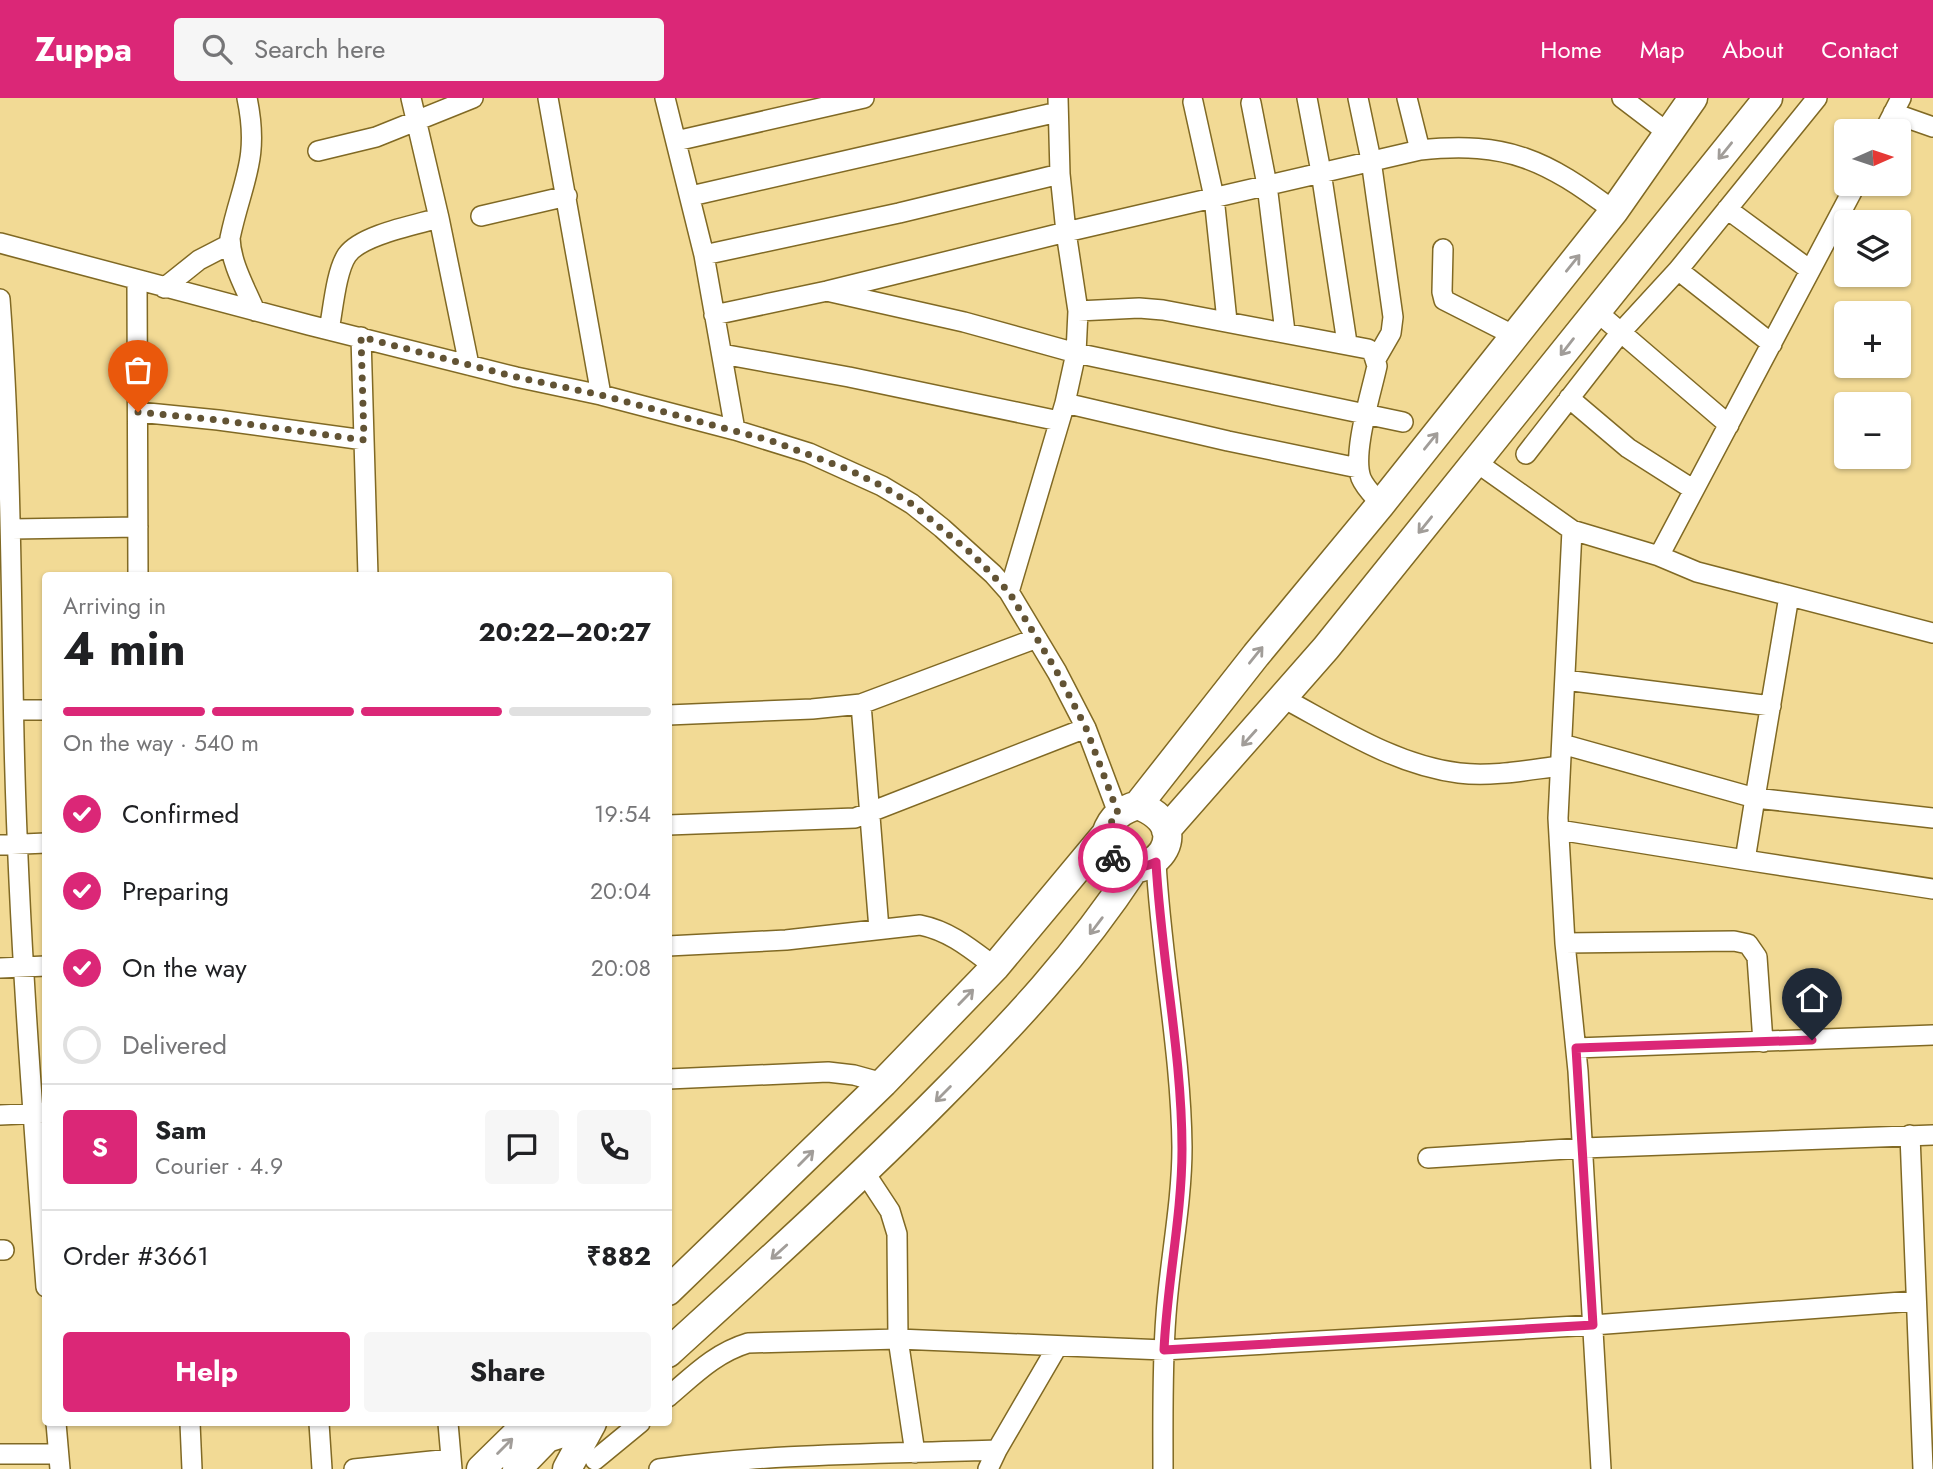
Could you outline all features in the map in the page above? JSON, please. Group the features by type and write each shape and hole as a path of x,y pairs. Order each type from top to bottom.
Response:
{"highway":[{"path":"672,1287 883,1083 995,967 1381,504 1614,211 1693,98"},
{"path":"1166,830 1283,698 1768,98"},
{"path":"672,1349 865,1173 999,1038 1079,947 1145,866 1163,853 1167,841 1166,830 1161,819 1152,811 1121,818"},
{"path":"1121,818 1107,846 1112,857 1121,865 1145,866"},
{"path":"481,1469 538,1430 569,1426"},
{"path":"567,1469 590,1426"},
{"path":"517,1469 538,1430"}],"street":[{"path":"247,98 252,125 251,160 232,227 230,244 235,265 255,311"},
{"path":"411,98 439,218 468,365"},
{"path":"318,151 376,137 472,98"},
{"path":"548,98 601,395"},
{"path":"665,98 704,255 735,430"},
{"path":"676,141 864,98"},
{"path":"1307,98 1347,343"},
{"path":"1358,98 1371,160 1393,317 1391,333 1376,359"},
{"path":"1407,98 1420,150"},
{"path":"1622,98 1668,133"},
{"path":"1525,454 1621,332 1678,270 1817,98"},
{"path":"1192,102 1214,197 1227,321"},
{"path":"1251,103 1266,185 1285,332"},
{"path":"691,196 1058,105 1060,174 1078,310 1076,353 1062,412 1009,592"},
{"path":"1897,106 1933,127"},
{"path":"715,315 827,291 1066,232 1420,150 1462,149 1517,154 1572,180 1614,211"},
{"path":"704,255 899,213 1060,174"},
{"path":"481,216 567,196"},
{"path":"1659,556 1850,196"},
{"path":"1727,209 1810,270"},
{"path":"330,330 342,266 347,255 356,246 369,240 439,218"},
{"path":"0,243 164,288 735,430 809,453 882,486 912,504 942,528 1009,592 1086,728 1121,818"},
{"path":"164,288 199,260 230,244"},
{"path":"1443,249 1444,300 1515,336"},
{"path":"1678,270 1772,344"},
{"path":"137,281 138,572"},
{"path":"827,291 964,322 1076,353 1403,422"},
{"path":"0,299 5,470 12,529 6,589 14,710 7,736 9,844 39,1114 42,1188"},
{"path":"1078,310 1139,308 1227,321 1368,349 1376,359 1377,366 1358,468 1362,482 1381,504"},
{"path":"1596,311 1729,425"},
{"path":"361,337 368,572"},
{"path":"722,354 1228,441 1358,468"},
{"path":"1569,398 1628,448 1694,490"},
{"path":"138,412 364,440"},
{"path":"1476,462 1572,530 1659,556 1697,572 1933,633"},
{"path":"12,529 138,527"},
{"path":"1572,530 1559,830 1564,943 1576,1048 1583,1148 1601,1469"},
{"path":"1745,860 1788,596"},
{"path":"672,715 812,709 861,704 1037,638"},
{"path":"1565,680 1771,706"},
{"path":"1283,698 1401,759 1435,769 1485,774 1560,766"},
{"path":"861,704 879,929"},
{"path":"14,710 42,710"},
{"path":"672,825 837,820 869,814 1086,728"},
{"path":"1562,744 1755,798 1933,818"},
{"path":"1559,830 1933,889"},
{"path":"9,844 42,843"},
{"path":"1145,866 1158,903 1181,1103 1181,1183 1164,1350 1163,1469"},
{"path":"672,946 786,940 920,925 939,929 995,967"},
{"path":"1564,943 1734,941 1748,944 1757,957 1763,1042"},
{"path":"0,968 42,966"},
{"path":"1576,1048 1933,1035"},
{"path":"672,1079 828,1072 854,1075 883,1083"},
{"path":"0,1115 39,1114"},
{"path":"1910,1135 1923,1469"},
{"path":"1428,1158 1583,1148 1933,1135"},
{"path":"865,1173 890,1211 897,1234 898,1339 915,1453"},
{"path":"672,1393 711,1359 728,1349 748,1343 898,1339 1164,1350 1593,1325 1915,1301"},
{"path":"988,1469 1057,1347"},
{"path":"0,1454 59,1462 55,1426"},
{"path":"190,1426 192,1469"},
{"path":"319,1426 322,1469"},
{"path":"354,1469 452,1464 448,1426"},
{"path":"592,1426 596,1465"},
{"path":"596,1465 637,1426"},
{"path":"659,1469 797,1456 997,1451"}],"way so far":[{"path":"138,412 364,440 361,337 735,430 809,453 847,469 912,504 972,554 1009,592 1057,672 1092,742 1118,813 1106,834 1107,846 1113,858"}],"route":[{"path":"1113,858 1121,865 1134,869 1156,862 1158,903 1181,1103 1181,1183 1164,1350 1593,1325 1576,1048 1812,1040"}]}
